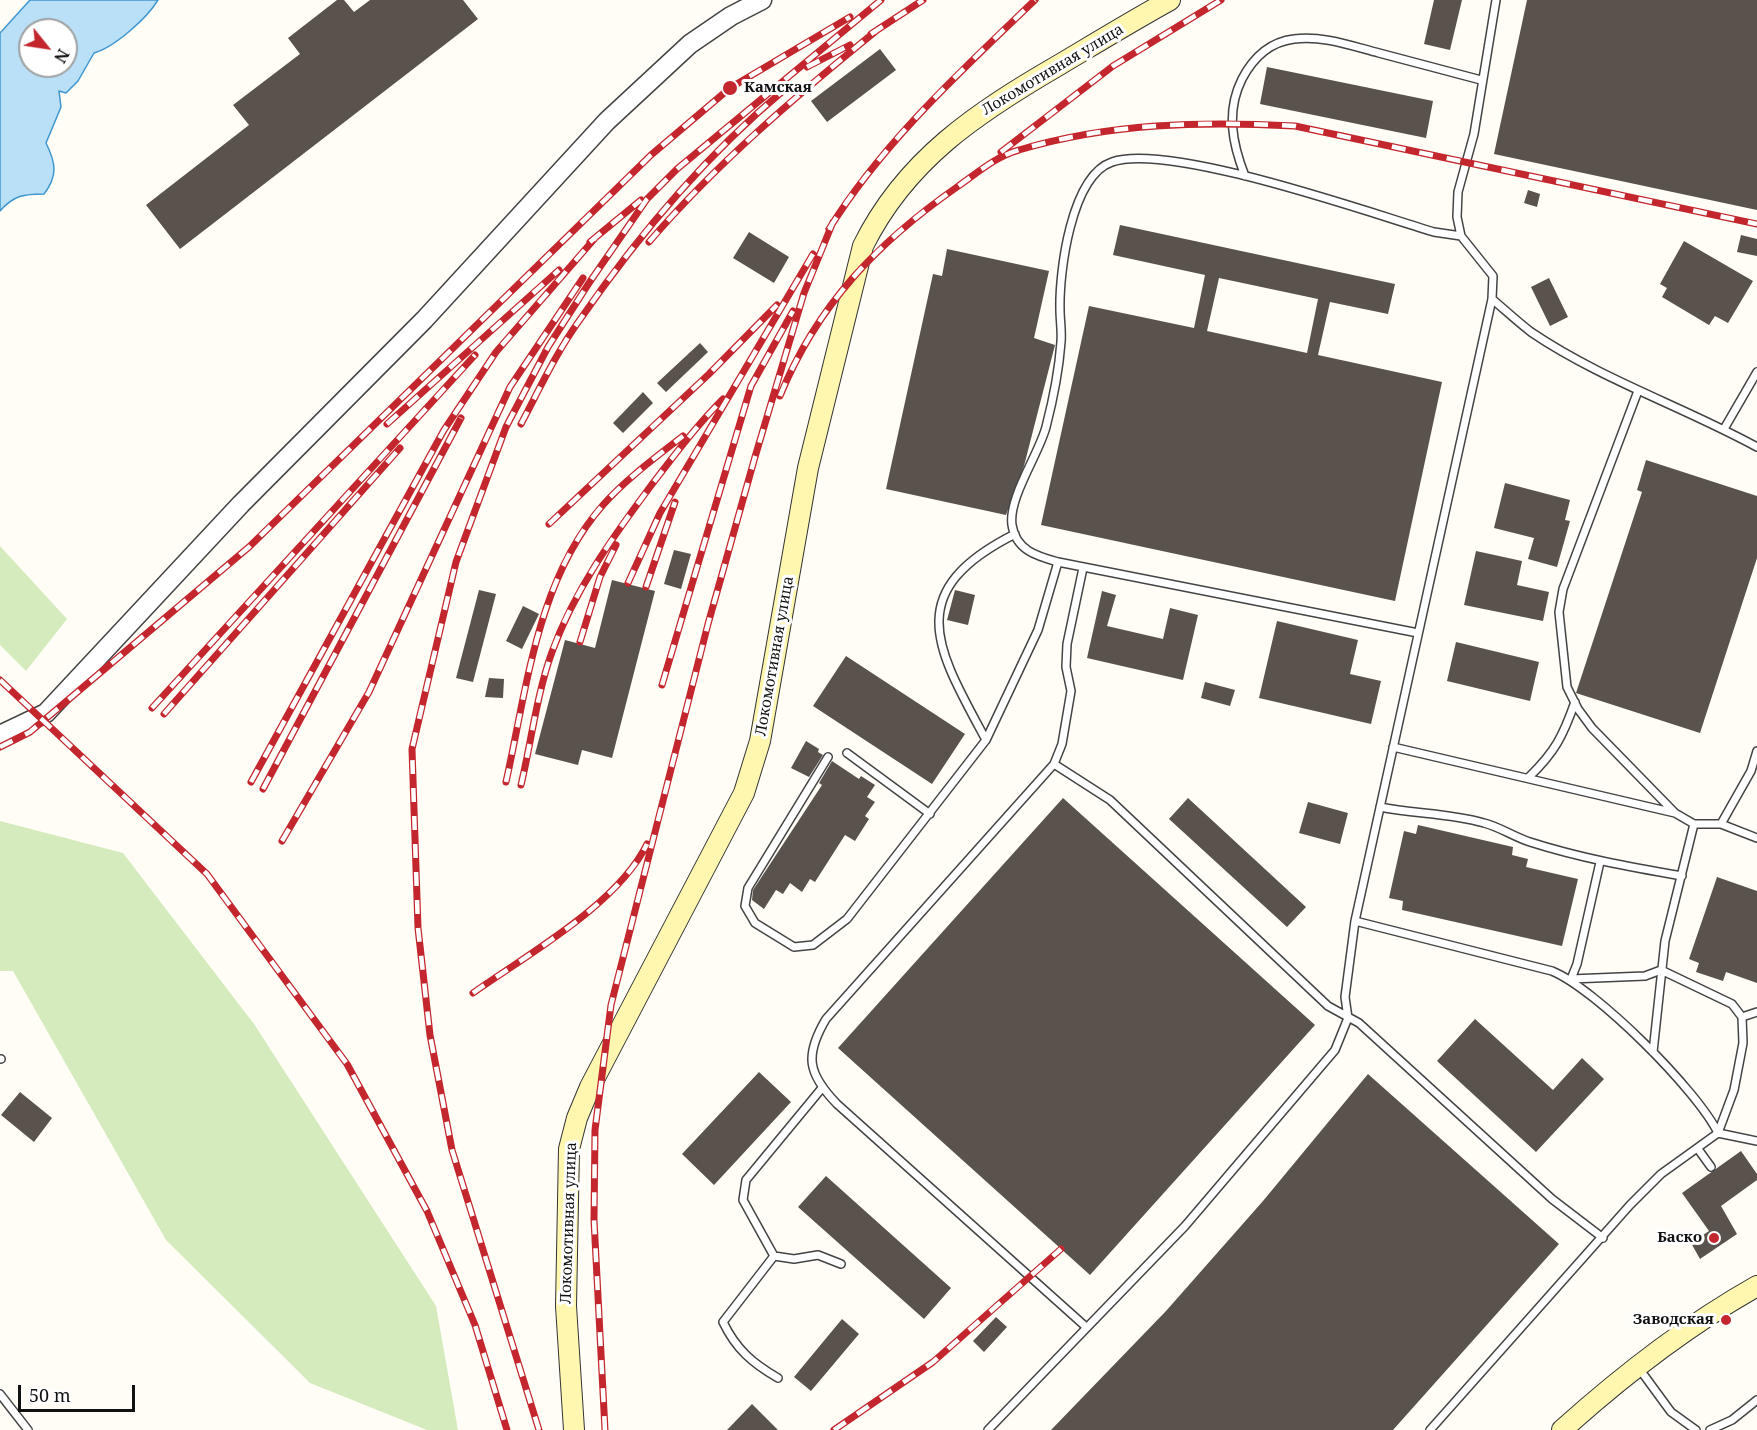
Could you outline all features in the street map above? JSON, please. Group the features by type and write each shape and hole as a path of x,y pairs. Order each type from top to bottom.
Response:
{"main road":[{"name":"Локомотивная улица","path":"574,1430 566,1306 569,1149 577,1118 590,1087 744,793 760,741 808,468 863,246 876,219 902,184 942,142 994,103 1170,0"},
{"path":"1562,1430 1636,1365 1713,1311 1757,1286"}],"street":[{"path":"0,735 46,713 241,504 424,320 607,121 690,44 731,16 762,0"}],"lane":[{"path":"988,1430 1085,1326 1185,1226 1258,1143 1335,1050 1348,1018 1345,997 1355,921 1492,299 1493,276 1461,236 1457,217 1458,192 1474,134 1481,80 1497,0"},
{"path":"1245,176 1236,155 1230,122 1239,84 1250,63 1265,48 1293,39 1333,41 1481,80"},
{"path":"1418,633 1058,562 1032,554 1017,541 1012,523 1016,506 1046,429 1062,340 1060,309 1064,264 1072,217 1098,170 1111,162 1130,158 1175,162 1245,176 1434,232 1461,236"},
{"path":"1492,299 1531,332 1638,391 1724,429 1757,447"},
{"path":"1724,429 1757,372"},
{"path":"1638,391 1561,600 1559,612 1568,687 1592,728 1675,813 1694,824 1721,824 1757,838"},
{"path":"986,740 945,657 939,632 939,607 945,590 963,568 988,548 1015,534"},
{"path":"828,757 748,888 745,906 755,923 774,937 794,947 813,945 847,919 986,740 1038,630 1058,562"},
{"path":"1083,568 1067,644 1066,667 1071,691 1062,744 1054,764 826,1019 813,1040 811,1056 813,1070 822,1088 1085,1326"},
{"path":"1529,777 1551,756 1561,740 1575,702"},
{"path":"1393,747 1675,813"},
{"path":"1721,824 1750,771 1757,751"},
{"path":"847,753 930,814"},
{"path":"1054,764 1110,800 1328,1006 1359,1023 1552,1199 1603,1238"},
{"path":"1380,807 1404,812 1441,814 1485,823 1529,842 1600,862 1682,876"},
{"path":"1653,1052 1665,940 1694,824"},
{"path":"1571,979 1577,964 1600,862"},
{"path":"1355,921 1552,971 1571,979 1653,1052 1711,1118 1718,1133"},
{"path":"1430,1430 1630,1205 1661,1174 1718,1133 1734,1090 1743,1043 1742,1017 1732,1004 1662,970 1645,976 1571,979"},
{"path":"1742,1017 1757,1012"},
{"path":"774,1256 743,1200 746,1180 822,1088"},
{"path":"1718,1133 1756,1143"},
{"path":"1698,1149 1711,1167"},
{"path":"774,1256 794,1259 818,1255 841,1264"},
{"path":"774,1256 723,1322 732,1341 751,1362 778,1378"},
{"path":"1636,1365 1671,1412 1696,1430"},
{"path":"0,1394 28,1430"},
{"path":"1710,1430 1732,1420 1755,1400"}],"green space":[{"path":"0,546 67,619 26,671 0,645"},
{"path":"0,821 123,853 254,1024 436,1306 458,1430 427,1430 310,1383 166,1240 13,971 0,971"}],"water":[{"path":"30,0 158,0 130,31 111,45 94,53 78,81 66,93 59,91 61,107 46,143 54,169 52,181 44,194 20,196 0,211 0,33"}],"building":[{"path":"337,0 344,0 354,12 370,0 463,0 478,19 180,249 146,205 249,125 233,105 300,54 288,38"},
{"path":"1434,0 1462,0 1450,50 1424,44"},
{"path":"1527,0 1757,0 1757,210 1494,154"},
{"path":"880,49 896,70 827,122 811,101"},
{"path":"1267,67 1433,101 1426,138 1260,104"},
{"path":"1528,190 1540,194 1537,207 1524,203"},
{"path":"1120,225 1395,284 1388,314 1330,302 1318,355 1442,382 1395,601 1041,525 1089,306 1194,328 1205,275 1113,255","holes":["1219,278 1318,299 1307,353 1207,331"]},
{"path":"749,232 789,257 774,283 733,258"},
{"path":"1741,235 1757,239 1757,256 1737,252"},
{"path":"1684,241 1753,281 1728,323 1715,316 1709,325 1662,297 1667,288 1660,284"},
{"path":"947,249 1049,271 1034,338 1055,345 1024,466 1006,515 886,489 933,274 942,276"},
{"path":"1549,278 1568,317 1550,326 1531,287"},
{"path":"700,343 708,352 666,392 657,383"},
{"path":"643,392 653,403 623,433 613,423"},
{"path":"1646,460 1757,496 1757,558 1700,733 1576,693 1642,492 1637,490"},
{"path":"1505,483 1570,500 1565,520 1570,521 1557,567 1528,559 1534,538 1494,528"},
{"path":"674,550 691,554 681,589 664,584"},
{"path":"1476,551 1522,561 1517,585 1549,592 1543,621 1464,605"},
{"path":"612,580 655,591 612,758 582,750 578,765 535,754 565,640 595,648"},
{"path":"479,590 496,594 473,682 456,678"},
{"path":"955,590 975,595 968,625 947,620"},
{"path":"1102,591 1116,595 1107,626 1163,639 1170,608 1198,615 1183,680 1087,658"},
{"path":"523,606 539,614 522,649 506,641"},
{"path":"1277,621 1358,640 1350,674 1381,681 1371,724 1259,698"},
{"path":"1456,642 1539,662 1530,701 1447,681"},
{"path":"846,656 965,734 932,784 813,706"},
{"path":"489,678 504,679 503,698 485,697"},
{"path":"1205,682 1235,690 1230,706 1201,698"},
{"path":"806,741 819,749 818,752 823,755 809,777 791,768"},
{"path":"832,761 859,779 861,776 875,785 867,797 875,802 865,816 869,819 855,841 845,835 815,882 810,879 802,892 790,883 783,894 776,890 764,909 752,900 753,890 822,785 819,783"},
{"path":"1063,798 1315,1025 1090,1275 838,1048"},
{"path":"1188,798 1306,907 1287,927 1169,819"},
{"path":"1308,802 1348,813 1340,844 1299,833"},
{"path":"1418,825 1513,847 1512,855 1528,859 1526,867 1578,879 1562,946 1402,910 1403,901 1389,898 1404,831 1416,834"},
{"path":"1717,877 1757,891 1757,983 1726,972 1723,981 1696,972 1699,963 1689,959"},
{"path":"1475,1019 1553,1090 1582,1058 1604,1079 1536,1152 1437,1061"},
{"path":"759,1072 791,1102 714,1185 682,1154"},
{"path":"1368,1074 1559,1244 1393,1430 1051,1430 1166,1311 1263,1201"},
{"path":"20,1092 52,1118 34,1142 1,1115"},
{"path":"1741,1151 1757,1174 1757,1180 1721,1206 1737,1234 1700,1259 1691,1243 1709,1231 1682,1193"},
{"path":"826,1176 951,1288 924,1319 798,1207"},
{"path":"996,1317 1007,1327 984,1352 973,1341"},
{"path":"842,1319 859,1334 811,1391 794,1377"},
{"path":"752,1404 778,1430 727,1430"}],"railway":[{"path":"539,1430 452,1150 430,1035 418,928 412,749 456,562 506,427 548,347 647,199 677,169 881,0"},
{"path":"871,34 923,0"},
{"path":"829,229 874,166 925,108 1035,0"},
{"path":"1001,152 1113,66 1221,0"},
{"path":"0,747 30,732 249,547 651,155 730,88 850,17"},
{"path":"649,242 702,185 758,131 876,31"},
{"path":"807,67 850,45"},
{"path":"521,424 571,333 624,259 700,170 755,115 784,90"},
{"path":"780,396 795,363 831,305 852,278 901,230 1002,156 1087,134 1191,124 1295,126 1757,224"},
{"path":"590,242 641,200"},
{"path":"605,1430 594,1220 595,1130 611,1005 708,624 755,457 804,293 833,222"},
{"path":"251,782 444,430 496,352 596,237"},
{"path":"628,583 660,513 813,254"},
{"path":"387,424 559,270"},
{"path":"282,841 369,692 510,387 583,278"},
{"path":"549,524 709,374 777,305"},
{"path":"662,685 751,386 793,311"},
{"path":"152,708 475,355"},
{"path":"521,785 547,668 571,608 595,566 636,506 685,442 723,399"},
{"path":"263,789 461,418"},
{"path":"506,782 538,636 563,567 581,535 612,495 683,436"},
{"path":"164,714 400,448"},
{"path":"646,587 675,502"},
{"path":"580,642 600,577 616,545"},
{"path":"0,680 207,874 347,1064 427,1211 475,1325 507,1430"},
{"path":"473,993 545,945 594,907 633,866 647,844"},
{"path":"834,1430 933,1362 1061,1249"}],"place":[{"name":"Камская","path":"730,88"},
{"name":"Баско","path":"1714,1238"},
{"name":"Заводская","path":"1726,1320"}]}
